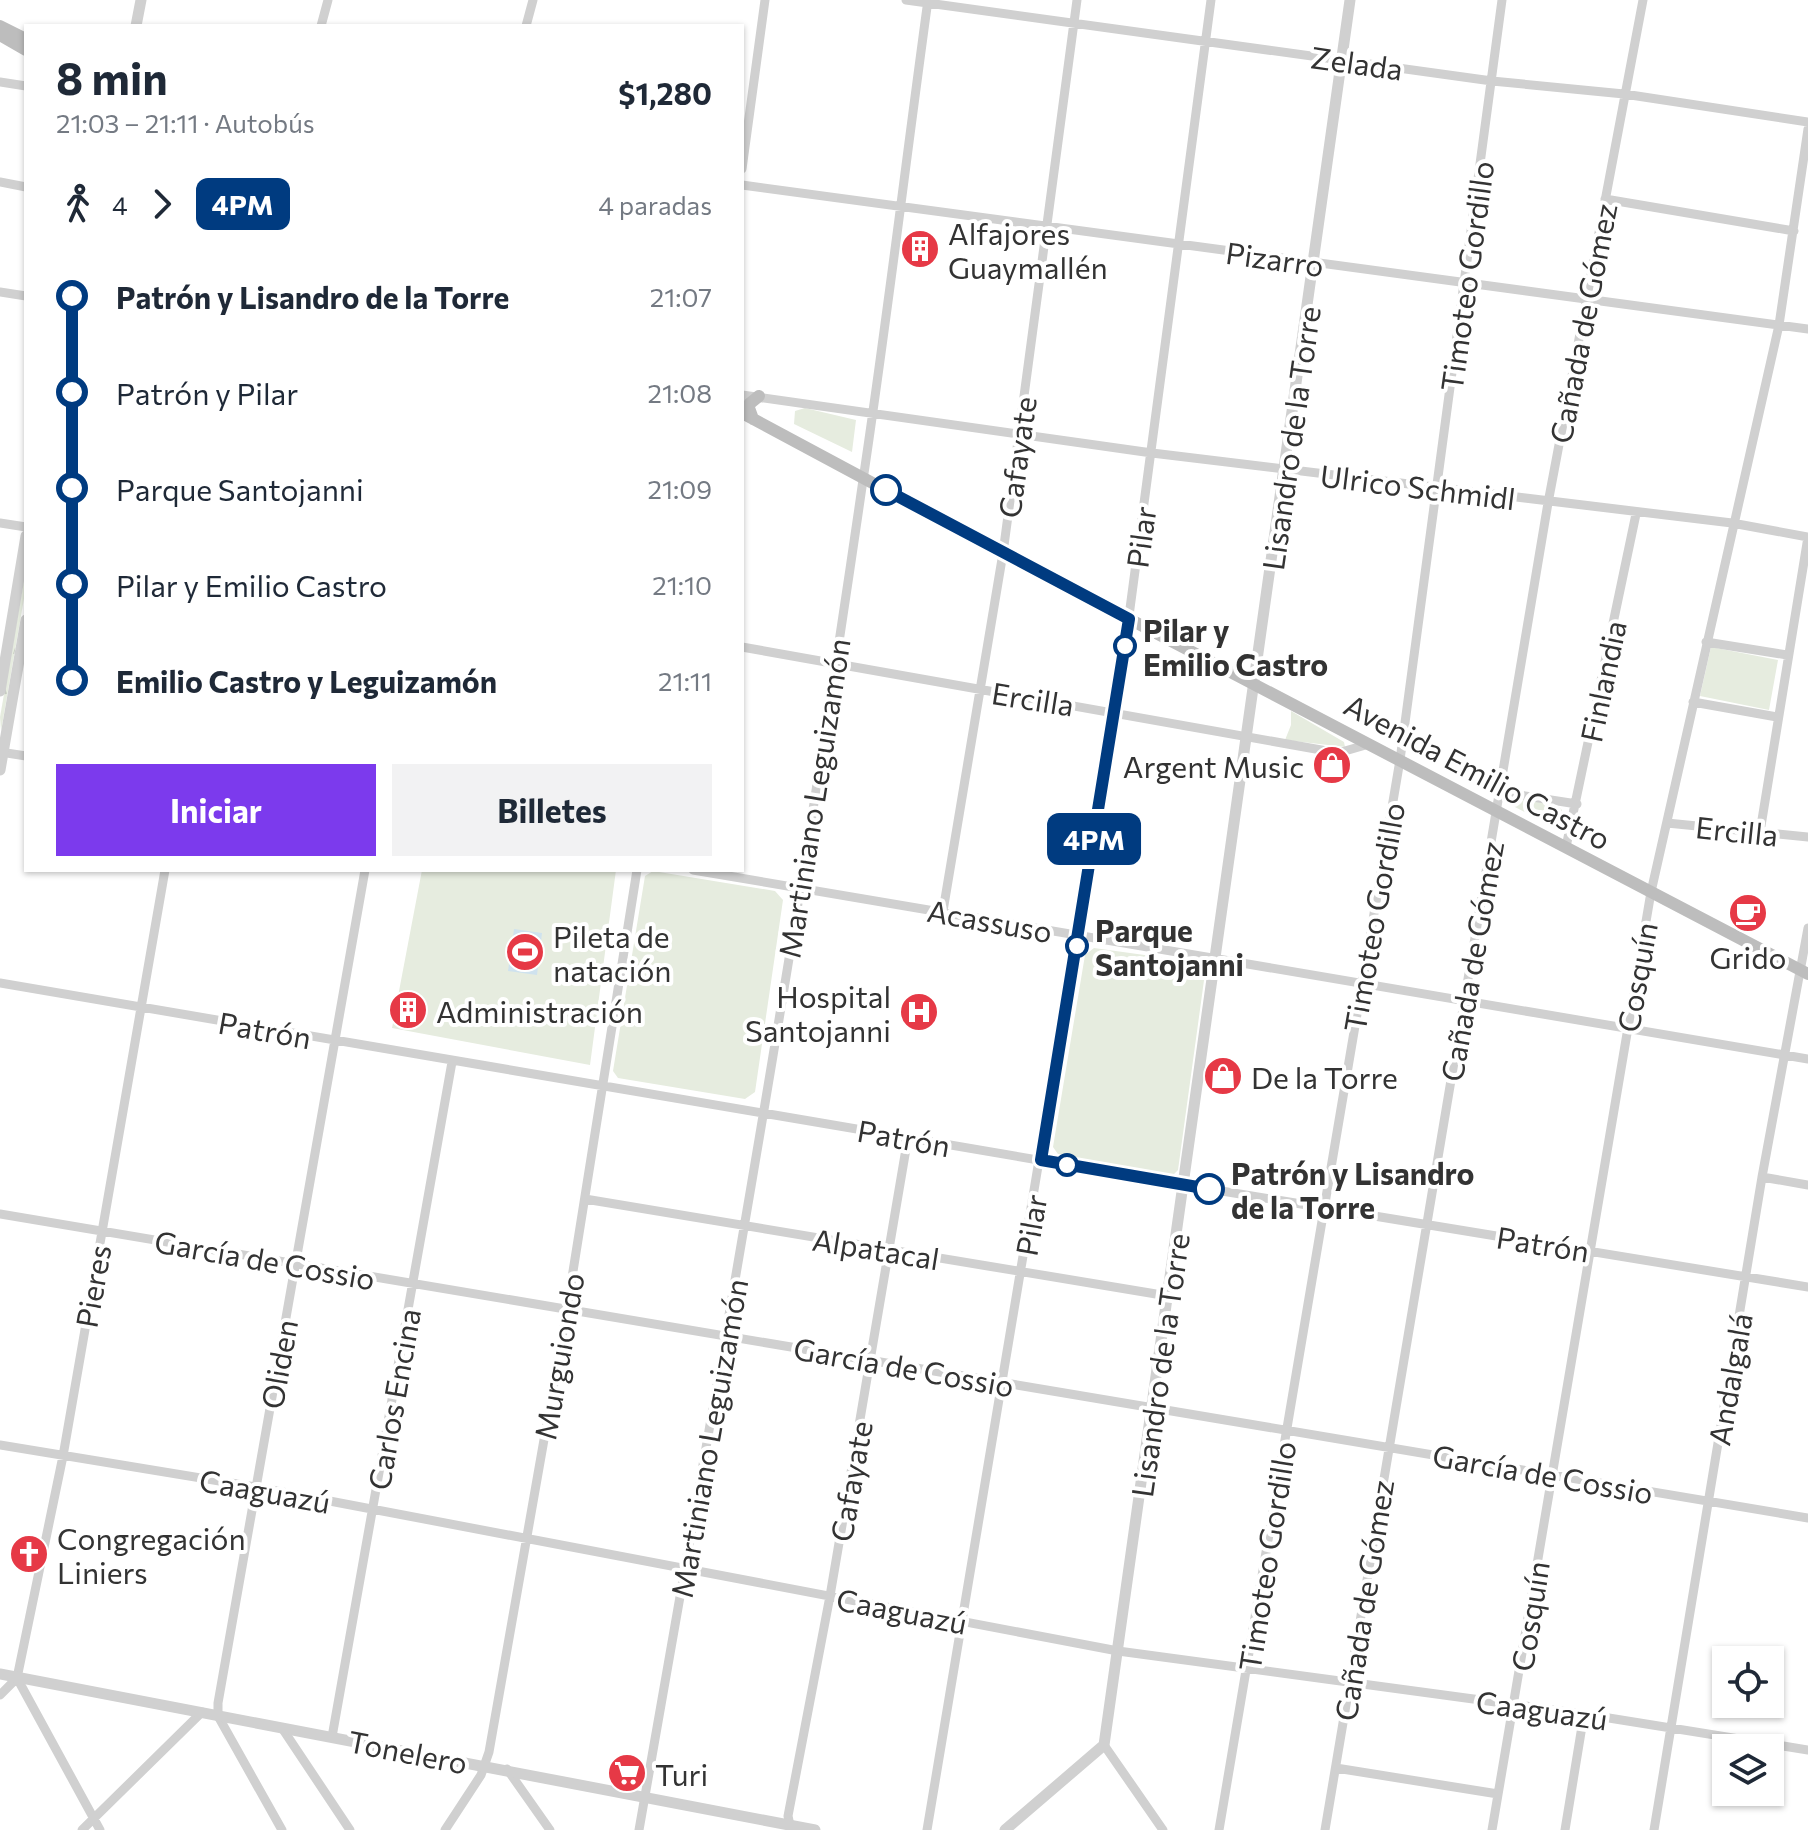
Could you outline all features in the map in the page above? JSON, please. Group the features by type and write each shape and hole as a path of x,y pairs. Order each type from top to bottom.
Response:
{"main road":[{"path":"0,26 24,38"},
{"path":"0,35 24,49"},
{"path":"748,416 748,405 759,396"},
{"name":"Avenida Emilio Castro","path":"748,416 1003,553 1804,972"}],"street":[{"path":"136,24 141,0"},
{"path":"322,24 328,0"},
{"path":"527,24 533,0"},
{"path":"744,154 765,0"},
{"name":"Zelada","path":"906,0 1206,39 1492,81 1624,94 1808,122"},
{"name":"Cafayate","path":"943,911 1003,553 1077,0"},
{"name":"Pilar","path":"927,1830 1079,936 1129,619 1211,0"},
{"name":"Lisandro de la Torre","path":"1104,1745 1350,0"},
{"name":"Timoteo Gordillo","path":"1219,1830 1400,760 1502,0"},
{"name":"Cañada de Gómez","path":"1325,1830 1548,503 1643,0"},
{"name":"Martiniano Leguizamón","path":"639,1830 727,1336 835,664 864,478 928,2"},
{"path":"0,82 24,86"},
{"name":"Cosquín","path":"1492,1830 1651,892 1779,325 1808,129"},
{"path":"0,182 24,187"},
{"name":"Pizarro","path":"744,185 1808,329"},
{"path":"1605,199 1794,231"},
{"path":"0,292 24,296"},
{"name":"Ulrico Schmidl","path":"744,395 1152,453 1636,514 1732,523 1808,537"},
{"name":"Finlandia","path":"1566,847 1636,514"},
{"path":"0,523 24,527"},
{"path":"1760,832 1808,537"},
{"path":"0,691 24,548"},
{"path":"0,770 24,631"},
{"path":"1706,642 1787,655"},
{"name":"Ercilla","path":"744,647 1338,753 1369,744"},
{"path":"1693,702 1777,717"},
{"path":"1,753 24,756"},
{"path":"1500,792 1577,804"},
{"name":"Ercilla","path":"1667,823 1808,837"},
{"name":"Pieres","path":"17,1678 63,1456 165,872"},
{"name":"Oliden","path":"218,1716 365,872"},
{"name":"Murguiondo","path":"445,1830 485,1765 567,1309 637,872"},
{"name":"Acassuso","path":"705,872 1808,1059"},
{"name":"Andalgalá","path":"1654,1830 1762,1177 1784,1055 1804,972 1808,928"},
{"name":"Patrón","path":"0,983 452,1062 1808,1287"},
{"name":"Carlos Encina","path":"332,1737 452,1062"},
{"name":"Cafayate","path":"790,1828 908,1137"},
{"path":"1762,1177 1808,1185"},
{"name":"Alpatacal","path":"585,1199 1168,1296"},
{"name":"García de Cossio","path":"0,1214 1808,1518"},
{"name":"Caaguazú","path":"0,1445 256,1487 1118,1651 1349,1685 1584,1714 1808,1750"},
{"name":"Tonelero","path":"0,1674 507,1769 790,1828 815,1830"},
{"path":"0,1695 17,1678 100,1830"},
{"path":"82,1830 202,1712"},
{"path":"1565,1830 1584,1714"},
{"path":"218,1716 282,1830"},
{"path":"282,1728 350,1830"},
{"path":"1005,1830 1104,1745 1163,1830"},
{"path":"1336,1768 1498,1794"},
{"path":"507,1769 550,1830"}],"green space":[{"path":"805,408 856,420 852,452 794,424 795,411"},
{"path":"24,579 24,599 1,731 0,717"},
{"path":"1711,647 1778,660 1769,710 1700,696"},
{"path":"1291,711 1344,742 1345,747 1285,740 1291,725"},
{"path":"1514,799 1553,802 1562,810 1562,821 1554,827 1513,806"},
{"path":"422,872 616,872 590,1065 392,1028"},
{"path":"659,872 775,891 783,900 755,1092 745,1099 618,1078 613,1071 645,876"},
{"path":"1094,948 1195,962 1205,973 1178,1170 1173,1175 1060,1157 1053,1147 1085,955"}],"water":[{"name":"Pileta de natación","path":"514,929 542,933 537,975 508,971"}],"bus line":[{"name":"4PM","path":"886,490 1129,619 1041,1160 1209,1189"}],"place":[{"name":"Alfajores Guaymallén","path":"920,249"},
{"name":"Pilar y Emilio Castro","path":"1125,646"},
{"name":"Argent Music","path":"1332,765"},
{"name":"Grido","path":"1748,913"},
{"name":"Parque Santojanni","path":"1077,946"},
{"name":"Pileta de natación","path":"525,952"},
{"name":"Administración","path":"408,1010"},
{"name":"Hospital Santojanni","path":"919,1012"},
{"name":"De la Torre","path":"1223,1076"},
{"name":"Patrón y Lisandro de la Torre","path":"1209,1189"},
{"name":"Congregación Liniers","path":"29,1554"},
{"name":"Turi","path":"627,1773"}]}
